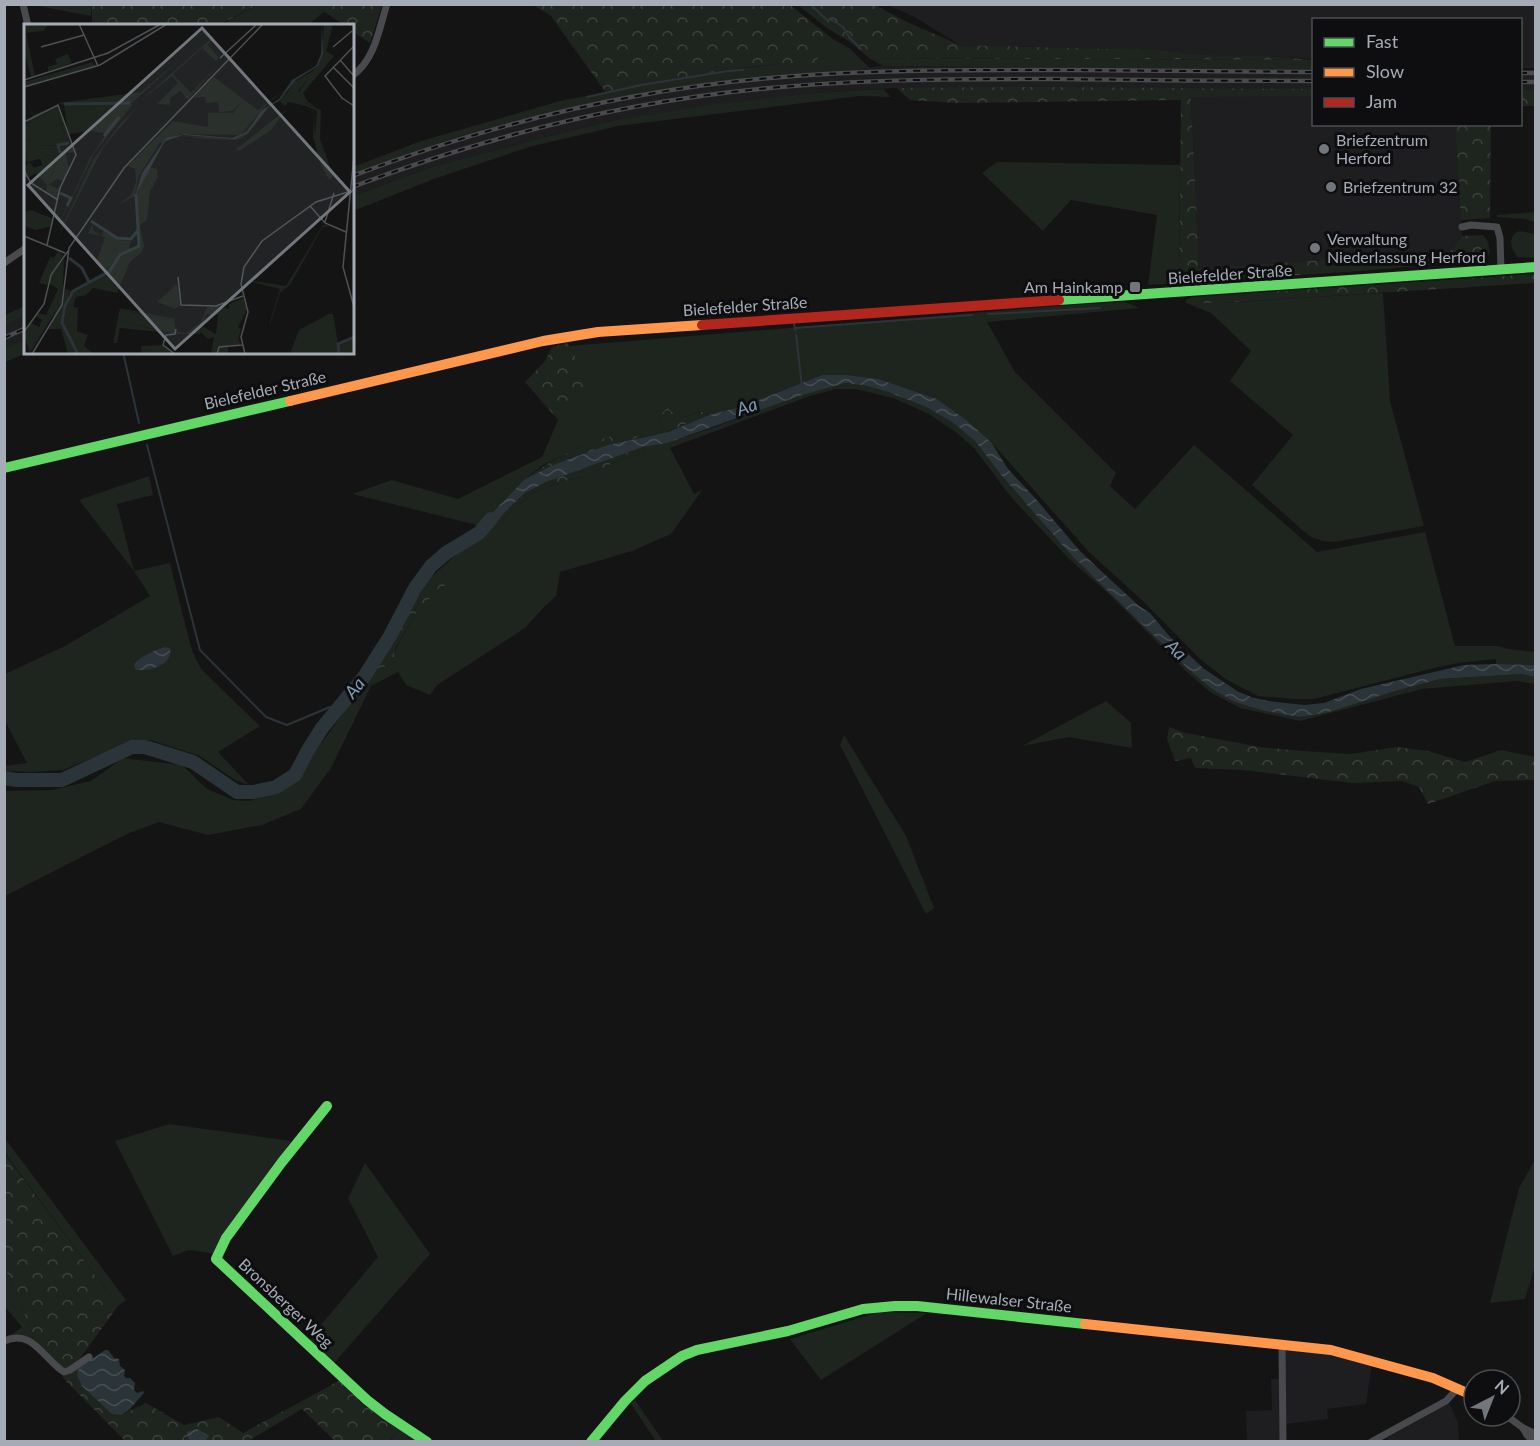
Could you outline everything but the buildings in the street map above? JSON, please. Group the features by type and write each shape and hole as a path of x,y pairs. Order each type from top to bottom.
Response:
{"main road":[{"name":"Bielefelder Straße","path":"4,468 543,340 580,334 667,326 1536,267"},
{"name":"Bronsberger Weg","path":"327,1106 226,1238 216,1259 367,1400 427,1442"},
{"name":"Hillewalser Straße","path":"591,1442 624,1401 654,1375 682,1356 697,1350 788,1330 876,1307 917,1306 1331,1350 1433,1378 1462,1390"}],"street":[{"path":"23,4 28,24"},
{"path":"354,74 370,57 387,4"},
{"path":"1462,226 1497,227 1500,238 1501,269"},
{"path":"4,263 24,249"},
{"path":"4,1341 21,1338 30,1341 64,1372 89,1358"},
{"path":"1282,1344 1283,1442"},
{"path":"1371,1442 1446,1401 1458,1388"},
{"path":"1523,1428 1536,1434"},
{"path":"1523,1428 1534,1442"}],"shaded area":[{"path":"887,5 1535,5 1535,68 1522,68 1522,18 1312,18 1312,59 1205,55 1159,50 960,45 913,16"},
{"path":"883,66 1312,70 1312,89 897,88 814,93 619,119 428,168 354,196 354,175 397,156 471,132 570,108 709,83"},
{"path":"1522,70 1535,70 1535,90 1522,90"},
{"path":"1191,96 1312,96 1312,126 1455,126 1462,236 1450,252 1199,268"},
{"path":"24,316 24,339 5,348 4,325"},
{"path":"1284,1347 1330,1352 1372,1363 1366,1404 1327,1409 1328,1419 1286,1424"},
{"path":"1271,1379 1279,1379 1280,1441 1247,1441 1246,1411 1272,1410"},
{"path":"1449,1403 1458,1423 1459,1441 1389,1442 1387,1438"}],"green space":[{"path":"92,4 257,5 221,24 92,24"},
{"path":"33,5 92,5 91,16"},
{"path":"257,5 314,5 324,12 309,24 223,24"},
{"path":"314,5 382,5 370,43 354,33 354,24 342,24"},
{"path":"533,5 790,5 833,39 814,63 762,65 606,93 551,16"},
{"path":"798,5 875,5 960,45 1159,50 1205,55 1268,56 1312,60 869,58 850,42 827,28"},
{"path":"833,39 849,48 870,68 711,83 574,108 446,141 354,175 354,167 421,141 560,101 724,70 788,63 813,63"},
{"path":"869,58 1312,60 1312,70 883,66"},
{"path":"897,88 1312,89 1312,96 1191,97 1199,268 1450,252 1462,236 1483,235 1488,244 1489,254 1483,260 1180,283 1181,100 955,103 910,100"},
{"path":"883,89 891,97 860,96 618,126 529,147 434,179 354,211 354,196 428,168 541,138 619,119 716,104 814,93"},
{"path":"1522,90 1535,90 1535,106 1522,106"},
{"path":"1455,126 1491,126 1490,218 1461,220"},
{"path":"997,162 1180,165 1180,283 1148,285 1157,215 1071,200 1043,231 982,173"},
{"path":"1535,212 1535,222 1497,217 1497,215"},
{"path":"1520,231 1535,234 1535,258 1518,257 1513,250 1511,243 1513,236"},
{"path":"1535,274 1535,283 1218,303 1186,303 1186,300 1192,297"},
{"path":"1383,293 1390,401 1424,526 1334,542 1323,541 1311,537 1252,485 1293,435 1230,381 1251,351 1211,313 1186,303"},
{"path":"1125,302 1140,308 987,322 1015,372 1116,473 1110,486 1135,509 1194,445 1317,552 1425,532 1455,646 1496,646 1535,652 1535,665 1496,664 1496,659 1458,663 1314,699 1258,696 1227,680 1200,659 1144,602 1089,552 991,442 965,419 937,399 879,379 848,375 822,375 744,406 709,415 704,411 679,418 659,417 664,433 638,438 633,431 581,447 543,465 477,525 352,494 392,480 458,499 542,457 558,420 593,392 569,346"},
{"path":"24,306 24,316 5,325 5,315"},
{"path":"24,339 25,354 5,362 5,348"},
{"path":"568,343 594,392 558,420 525,382 545,361 552,347"},
{"path":"845,383 888,392 926,407 952,422 975,441 1002,476 1071,555 1212,689 1300,717 1440,679 1523,674 1535,677 1535,684 1517,681 1422,689 1300,721 1240,708 1210,692 1187,672 1109,594 1069,559 1011,497 974,448 957,433 929,414 893,398 856,389 836,389 810,396 670,448 694,494 703,489 671,534 632,551 560,572 556,596 525,628 437,685 430,695 406,685 398,672 371,686 331,768 301,809 262,825 208,835 159,822 127,834 5,896 5,791 52,790 91,781 123,758 182,765 207,789 233,800 249,801 277,793 296,782 374,670 393,664 395,650 416,613 447,577 439,570 490,529 512,505 519,505 532,493 585,476 644,453 643,447 694,434 794,397"},
{"path":"667,408 679,418 705,411 709,415 664,433 659,417"},
{"path":"633,431 638,438 580,456 525,479 550,462 576,449 604,438"},
{"path":"643,447 644,453 585,476 532,493 519,505 512,505 525,493 546,482"},
{"path":"149,476 153,495 117,504 134,571 79,500"},
{"path":"170,563 193,653 201,669 260,726 218,752 249,785 235,780 200,756 150,740 133,741 63,770 5,771 4,766 27,763 5,721 5,674 65,646 150,596 134,571","holes":["165,647 170,648 156,667 137,670"]},
{"path":"439,570 447,577 450,584 440,587 416,613 395,649 393,664 374,670 427,582"},
{"path":"1106,701 1131,723 1132,748 1069,737 1022,746"},
{"path":"1169,727 1186,733 1260,747 1302,751 1351,754 1397,747 1428,751 1465,762 1501,750 1535,757 1535,780 1495,781 1428,804 1419,787 1402,781 1353,783 1242,770 1195,768 1191,758 1175,761 1167,739"},
{"path":"844,735 906,836 934,908 926,914 840,745"},
{"path":"169,1124 291,1141 224,1238 216,1254 189,1250 173,1256 115,1141"},
{"path":"4,1137 126,1300 118,1306 5,1153"},
{"path":"4,1153 118,1306 76,1364 66,1370 61,1368 36,1343 10,1278 5,1271"},
{"path":"1535,1160 1535,1266 1525,1299 1490,1303 1519,1188"},
{"path":"365,1163 430,1254 333,1364 310,1344 310,1338 378,1257 348,1198"},
{"path":"4,1271 10,1278 36,1343 8,1337 22,1327 5,1307"},
{"path":"879,1312 927,1313 821,1380 790,1339"},
{"path":"79,1368 77,1375 121,1415 146,1403 184,1425 219,1417 243,1433 339,1381 400,1429 389,1441 335,1441 302,1409 248,1441 125,1441 62,1377"},
{"path":"635,1400 663,1441 656,1441 631,1404"},
{"path":"400,1429 421,1442 389,1442"}],"water":[{"path":"822,375 848,375 879,379 937,399 965,419 991,442 1008,469 1079,550 1139,606 1150,613 1170,637 1203,668 1237,691 1251,697 1304,705 1324,703 1361,689 1464,665 1535,665 1535,677 1522,674 1440,679 1329,712 1300,717 1265,711 1235,702 1212,689 1186,667 1071,555 1002,476 975,441 952,422 926,407 863,385 845,383 802,395 667,443 643,447 546,482 525,493 490,529 479,533 477,525 525,479 556,464 608,445 668,432 709,415 744,406"},
{"path":"165,647 170,648 170,654 164,663 152,669 135,669 134,664 141,658"},
{"path":"108,1350 114,1358 119,1359 120,1366 125,1370 124,1376 135,1383 134,1390 137,1393 143,1391 144,1393 129,1410 121,1415 112,1414 82,1386 77,1375 79,1368"},
{"path":"197,1429 209,1436 205,1441 189,1441 187,1432"}],"waterway":[{"path":"810,4 827,20 832,20 843,27 861,49"},
{"path":"587,97 641,85 743,70"},
{"path":"988,314 1100,308"},
{"path":"795,328 972,315"},
{"path":"794,324 795,330"},
{"path":"796,335 802,386"},
{"path":"123,354 139,423"},
{"path":"147,445 200,650 266,717 287,725 330,707 339,708"},
{"name":"Aa","path":"4,778 62,780 132,747 145,747 193,762 237,792 254,792 276,787 295,775 322,728 364,677 390,636 415,588 431,566 446,553 479,533 491,519"}],"railway":[{"path":"354,175 454,141 558,113 664,91 770,78 922,71 1312,72"},
{"path":"1522,73 1536,73"},
{"path":"354,186 454,152 558,123 663,102 770,88 947,79 1312,81"},
{"path":"1522,82 1536,82"},
{"path":"4,338 24,329"}],"traffic: fast":[{"path":"1059,300 1536,267"},
{"path":"4,468 290,401"},
{"path":"327,1106 226,1238 216,1259 367,1400 427,1442"},
{"path":"591,1442 645,1381 682,1356 697,1350 788,1331 863,1309 917,1306 1085,1324"}],"traffic: slow":[{"path":"290,401 543,341 598,332 702,325"},
{"path":"1085,1324 1331,1350 1433,1378 1462,1391"}],"traffic: jam":[{"path":"702,325 1059,300"}],"place":[{"name":"Briefzentrum Herford","path":"1324,149"},
{"name":"Briefzentrum 32","path":"1331,187"},
{"name":"Verwaltung Niederlassung Herford","path":"1315,248"},
{"name":"Am Hainkamp","path":"1135,287"}]}
